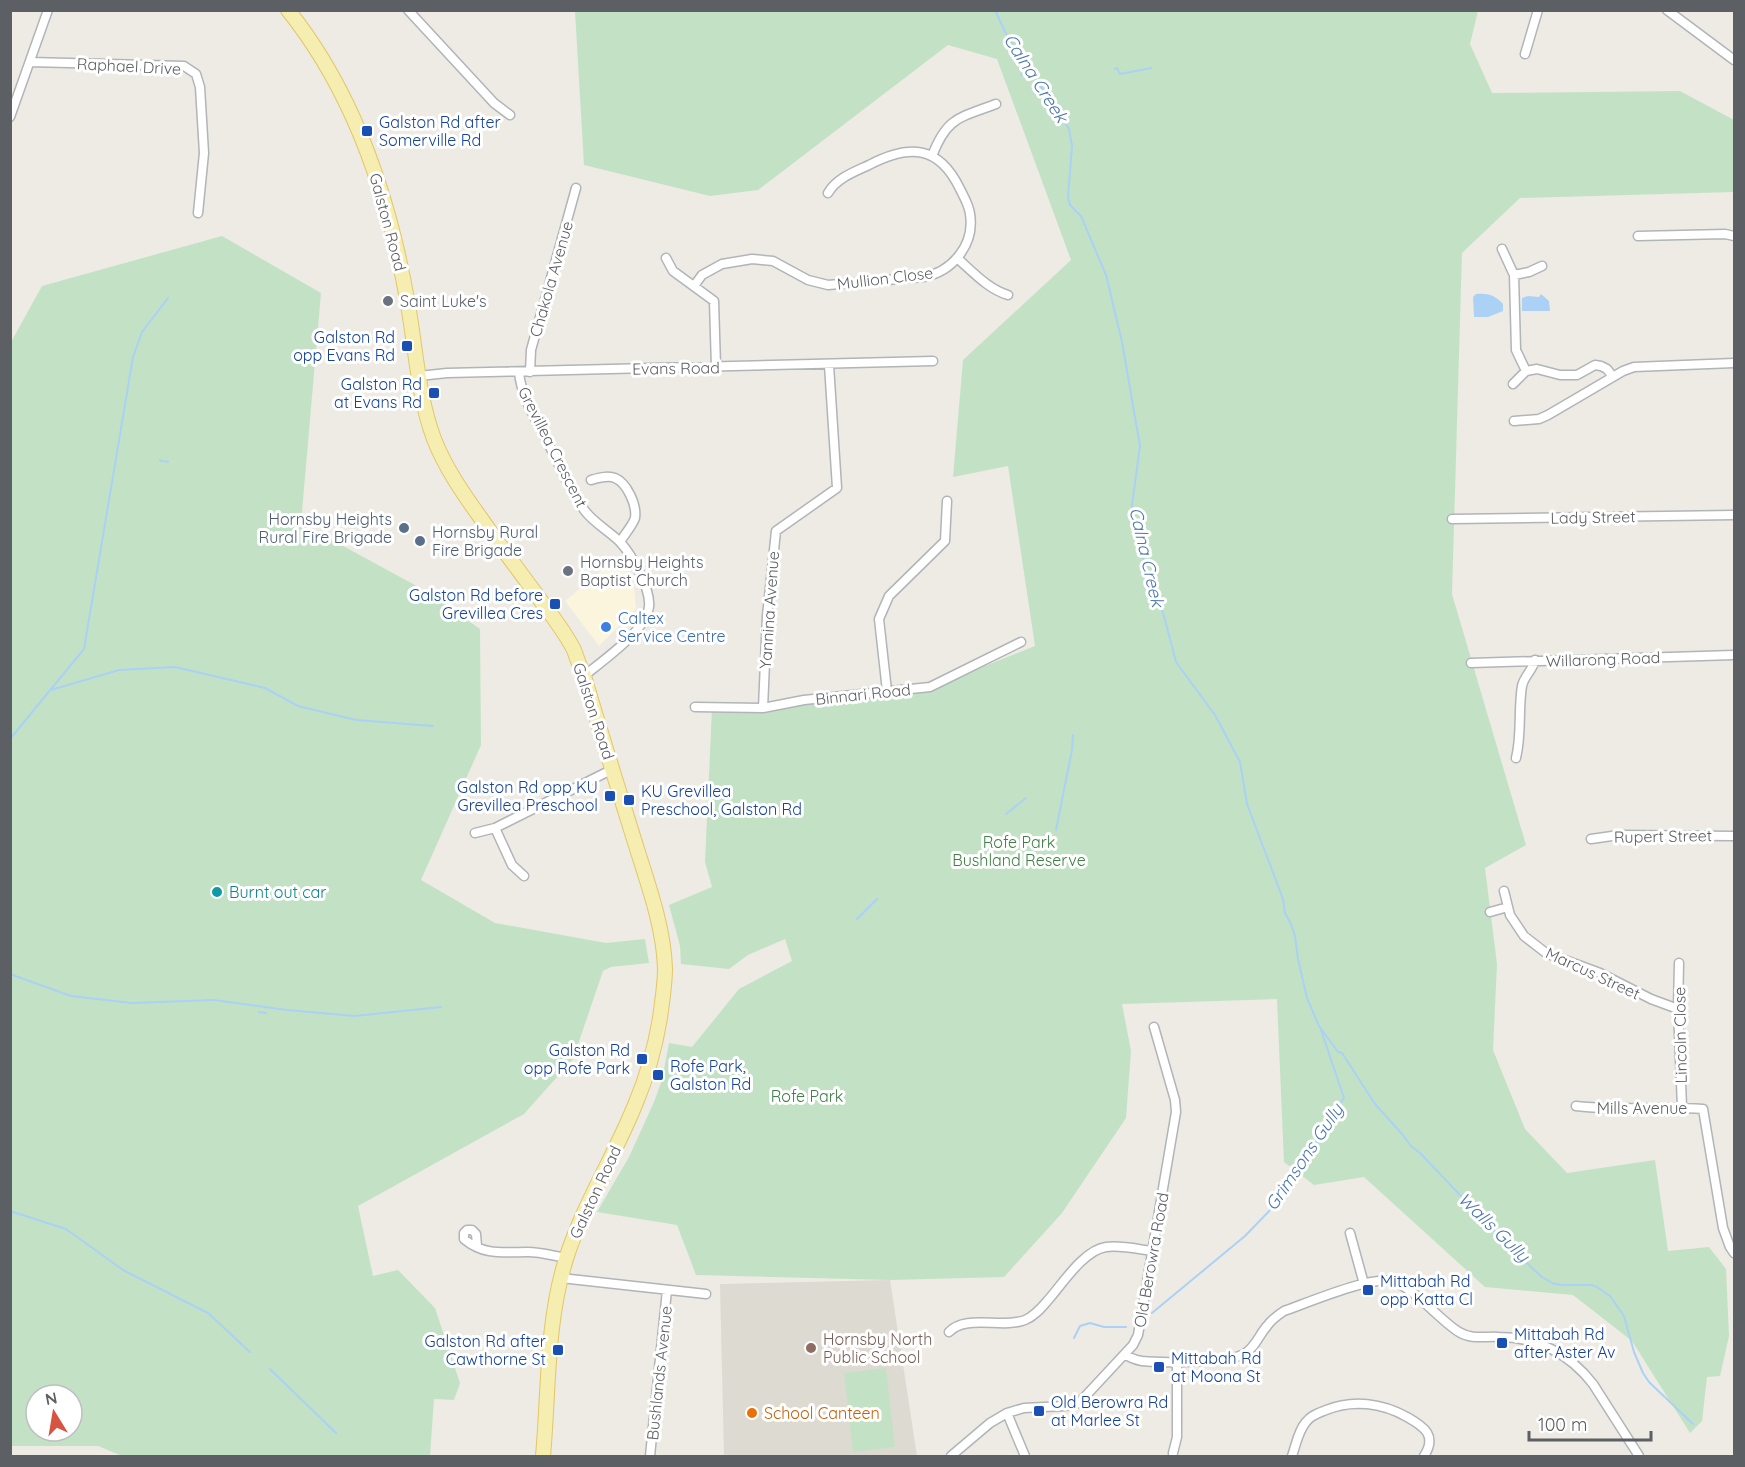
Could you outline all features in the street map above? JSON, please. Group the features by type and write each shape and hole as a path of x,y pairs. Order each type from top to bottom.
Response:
{"main road":[{"name":"Galston Road","path":"288,10 317,51 339,89 377,176 386,203 403,278 425,410 434,439 444,461 471,505 557,622 584,676 646,880 660,934 665,967 663,995 651,1062 641,1092 586,1207 561,1278 551,1334 543,1456"}],"street":[{"path":"10,117 48,10"},
{"path":"408,10 494,103 510,115"},
{"path":"1525,54 1538,10"},
{"path":"1667,10 1734,60"},
{"name":"Raphael Drive","path":"30,62 184,66 196,74 200,87 204,153 198,213"},
{"path":"828,193 842,179 886,156 912,152 932,156 940,136 949,125 996,104"},
{"name":"Mullion Close","path":"693,286 706,272 722,264 736,261 767,260 780,264 808,280 820,284 840,285 930,276 942,271 963,250 971,226 969,209 952,173 946,165 932,156"},
{"name":"Chakola Avenue","path":"530,372 531,350 576,188"},
{"path":"1638,236 1725,234 1734,236"},
{"path":"1502,249 1514,275 1516,350 1526,371"},
{"path":"666,258 674,271 710,297 714,304 716,368"},
{"path":"957,258 990,287 1008,295"},
{"path":"1514,275 1542,266"},
{"name":"Evans Road","path":"419,376 447,373 933,361"},
{"path":"1514,421 1548,415 1623,371 1634,367 1734,363"},
{"name":"Yannina Avenue","path":"763,708 767,616 776,531 837,488 829,365"},
{"path":"1513,384 1526,371 1537,369 1560,375 1577,375 1595,365 1607,369 1613,377"},
{"name":"Grevillea Crescent","path":"519,372 523,393 576,498 587,514 620,542 637,567 646,589 649,608 644,621 618,649 584,676"},
{"name":"Grevillea Crescent","path":"591,480 614,477 633,498 635,518 620,542"},
{"path":"887,691 879,619 889,596 945,541 947,501"},
{"name":"Lady Street","path":"1452,519 1734,515"},
{"name":"Binnari Road","path":"695,707 763,708 804,700 930,687 1021,642"},
{"name":"Willarong Road","path":"1471,663 1734,655"},
{"path":"1515,758 1520,735 1522,686 1535,660"},
{"path":"475,833 495,828 613,769"},
{"path":"495,828 512,865 524,876"},
{"name":"Rupert Street","path":"1592,839 1620,835 1734,836"},
{"name":"Marcus Street","path":"1504,891 1510,915 1524,936 1546,953 1600,973 1651,999 1678,1009"},
{"path":"1490,912 1508,907"},
{"name":"Lincoln Close","path":"1679,963 1678,1009 1682,1107"},
{"name":"Old Berowra Road","path":"951,1456 990,1423 1007,1413 1023,1408 1079,1403 1133,1345 1138,1335 1176,1112 1175,1100 1154,1027"},
{"name":"Mills Avenue","path":"1576,1106 1604,1109 1702,1108 1723,1228 1734,1253"},
{"path":"1350,1233 1364,1284"},
{"path":"477,1246 488,1251 534,1252 567,1258"},
{"path":"949,1332 961,1324 1016,1323 1027,1319 1037,1311 1084,1258 1097,1249 1109,1247 1152,1251"},
{"path":"561,1278 706,1293"},
{"path":"1125,1354 1141,1361 1177,1362 1239,1357 1252,1348 1267,1325 1284,1311 1364,1284 1390,1281 1403,1287 1450,1326 1466,1336 1522,1338 1540,1343 1564,1356 1585,1373 1639,1456"},
{"name":"Bushlands Avenue","path":"650,1456 667,1290"},
{"path":"1173,1453 1178,1437 1177,1362"},
{"path":"1292,1456 1306,1421 1332,1407 1350,1404 1380,1406 1396,1411 1422,1425 1430,1436 1428,1450 1424,1456"},
{"path":"1007,1413 1025,1456"}],"shaded area":[{"path":"617,557 634,585 636,609 599,646 565,601"},
{"name":"Hornsby North Public School","path":"890,1280 917,1456 724,1456 720,1284"}],"green space":[{"path":"575,11 1478,11 1470,44 1492,93 1680,91 1734,120 1734,192 1520,198 1462,253 1452,594 1526,845 1485,868 1497,964 1493,1050 1525,1129 1567,1173 1655,1160 1668,1251 1709,1247 1726,1269 1729,1336 1720,1376 1707,1377 1702,1421 1690,1433 1632,1341 1573,1295 1485,1287 1364,1177 1314,1185 1284,1162 1277,999 1122,1004 1131,1051 1126,1118 1062,1213 1004,1277 890,1280 696,1275 677,1225 597,1212 629,1157 654,1102 662,1080 669,1043 692,1047 739,989 792,961 785,939 748,955 729,969 681,964 680,946 669,905 712,887 705,862 712,709 930,688 1035,646 1008,466 953,477 963,360 1071,260 997,59 948,45 758,190 710,196 584,165"},
{"path":"222,236 321,293 301,523 424,590 480,629 481,745 421,880 495,923 606,943 645,939 649,963 611,967 603,971 573,1059 524,1114 358,1206 373,1276 398,1270 435,1308 460,1383 454,1400 434,1399 430,1456 122,1456 98,1446 11,1446 11,342 42,286"},
{"path":"886,1368 895,1447 853,1452 844,1373"}],"water":[{"path":"1476,294 1488,294 1497,298 1503,304 1503,311 1488,317 1474,317 1473,297"},
{"path":"1541,294 1549,301 1550,311 1522,311 1522,298 1539,297"}],"waterway":[{"name":"Calna Creek","path":"995,10 1007,36 1069,129 1072,146 1068,197 1070,205 1081,216 1106,275 1122,342 1140,446 1132,505 1148,576 1164,616 1176,662 1215,715 1240,762 1247,804 1295,936 1307,998"},
{"path":"1115,69 1117,68 1120,74 1151,68"},
{"path":"1021,75 1028,71"},
{"path":"10,739 84,649 133,357 142,332 168,298"},
{"path":"164,461 168,462"},
{"path":"51,690 119,670 175,667 265,688 298,706 356,720 433,726"},
{"path":"1056,830 1073,735"},
{"path":"1006,814 1026,798"},
{"path":"857,919 877,899"},
{"path":"10,974 71,996 132,1003 214,1000 355,1016 441,1007"},
{"name":"Walls Gully","path":"1307,998 1319,1026 1338,1052 1342,1053 1375,1104 1411,1146 1499,1236 1542,1277 1554,1284 1591,1285 1610,1296 1624,1316 1634,1352 1643,1373 1649,1382 1693,1424"},
{"path":"259,1012 266,1013"},
{"name":"Grimsons Gully","path":"1152,1313 1245,1236 1274,1206 1344,1098 1321,1030"},
{"path":"10,1211 66,1229 123,1270 208,1313 250,1352"},
{"path":"1074,1338 1080,1326 1090,1323 1104,1327 1126,1327"},
{"path":"270,1369 336,1433"}],"place":[{"name":"Galston Rd after Somerville Rd","path":"367,131"},
{"name":"Saint Luke's","path":"388,301"},
{"name":"Galston Rd opp Evans Rd","path":"407,346"},
{"name":"Galston Rd at Evans Rd","path":"434,393"},
{"name":"Hornsby Heights Rural Fire Brigade","path":"404,528"},
{"name":"Hornsby Rural Fire Brigade","path":"420,541"},
{"name":"Hornsby Heights Baptist Church","path":"568,571"},
{"name":"Galston Rd before Grevillea Cres","path":"555,604"},
{"name":"Caltex Service Centre","path":"606,627"},
{"name":"Galston Rd opp KU Grevillea Preschool","path":"610,796"},
{"name":"KU Grevillea Preschool, Galston Rd","path":"629,800"},
{"name":"Burnt out car","path":"217,892"},
{"name":"Galston Rd opp Rofe Park","path":"642,1059"},
{"name":"Rofe Park, Galston Rd","path":"658,1075"},
{"name":"Mittabah Rd opp Katta Cl","path":"1368,1290"},
{"name":"Mittabah Rd after Aster Av","path":"1502,1343"},
{"name":"Hornsby North Public School","path":"811,1348"},
{"name":"Galston Rd after Cawthorne St","path":"558,1350"},
{"name":"Mittabah Rd at Moona St","path":"1159,1367"},
{"name":"Old Berowra Rd at Marlee St","path":"1039,1411"},
{"name":"School Canteen","path":"752,1413"}],"park label":[{"name":"Rofe Park Bushland Reserve","path":"1019,851"},
{"name":"Rofe Park","path":"807,1096"}]}
